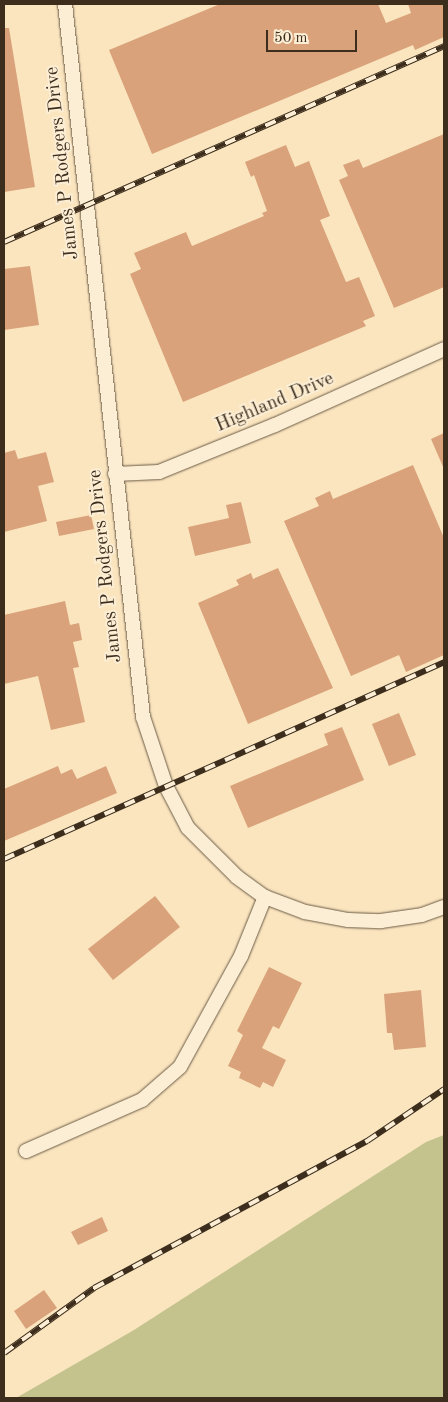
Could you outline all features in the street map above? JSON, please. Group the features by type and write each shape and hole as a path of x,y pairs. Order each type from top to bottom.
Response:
{"street":[{"name":"James P Rodgers Drive","path":"65,4 143,717 166,786 194,834 237,877 265,897 305,912 348,920 381,921 422,914 444,907"},
{"name":"Highland Drive","path":"115,474 159,472 275,425 444,349"},
{"path":"26,1151 142,1100 180,1067 241,956 265,897"}],"shaded area":[{"path":"444,1135 444,1398 16,1398 134,1330 426,1142"}],"building":[{"path":"220,4 378,4 386,23 411,13 408,4 444,4 444,37 415,50 413,45 152,154 109,50"},
{"path":"4,28 9,28 35,187 4,192"},
{"path":"444,134 444,287 394,308 339,180 348,176 343,165 359,159 363,168"},
{"path":"286,145 295,167 309,161 330,216 320,220 346,282 359,277 375,316 363,321 366,326 183,402 130,274 141,269 134,253 186,232 192,246 264,216 262,213 267,211 254,175 251,177 245,162"},
{"path":"30,266 39,325 4,330 4,269"},
{"path":"444,433 444,469 431,439"},
{"path":"15,450 18,459 46,452 54,482 38,486 47,521 4,532 4,453"},
{"path":"413,465 444,538 444,655 406,672 399,655 351,676 284,521 319,506 315,498 330,491 333,499"},
{"path":"241,502 251,543 195,556 188,527 229,518 226,505"},
{"path":"91,515 94,529 59,536 56,522"},
{"path":"278,568 333,688 248,724 198,603 239,585 236,580 251,573 253,579"},
{"path":"65,601 70,625 79,623 82,640 73,642 79,667 73,668 85,722 51,730 38,676 4,684 4,615"},
{"path":"399,713 416,755 389,766 372,724"},
{"path":"342,727 364,780 248,828 230,786 328,745 324,734"},
{"path":"58,766 61,774 72,769 77,779 106,766 117,793 4,841 4,789"},
{"path":"155,896 180,927 113,980 88,949"},
{"path":"269,967 302,983 279,1029 273,1026 262,1048 286,1060 273,1087 263,1082 260,1088 239,1078 241,1072 228,1066 243,1035 237,1031"},
{"path":"421,990 426,1047 394,1050 392,1033 387,1033 384,994"},
{"path":"102,1217 108,1231 78,1245 71,1232"},
{"path":"44,1290 57,1308 26,1329 14,1311"}],"railway":[{"path":"4,242 444,46"},
{"path":"4,859 444,662"},
{"path":"4,1353 94,1288 367,1141 444,1089"}]}
